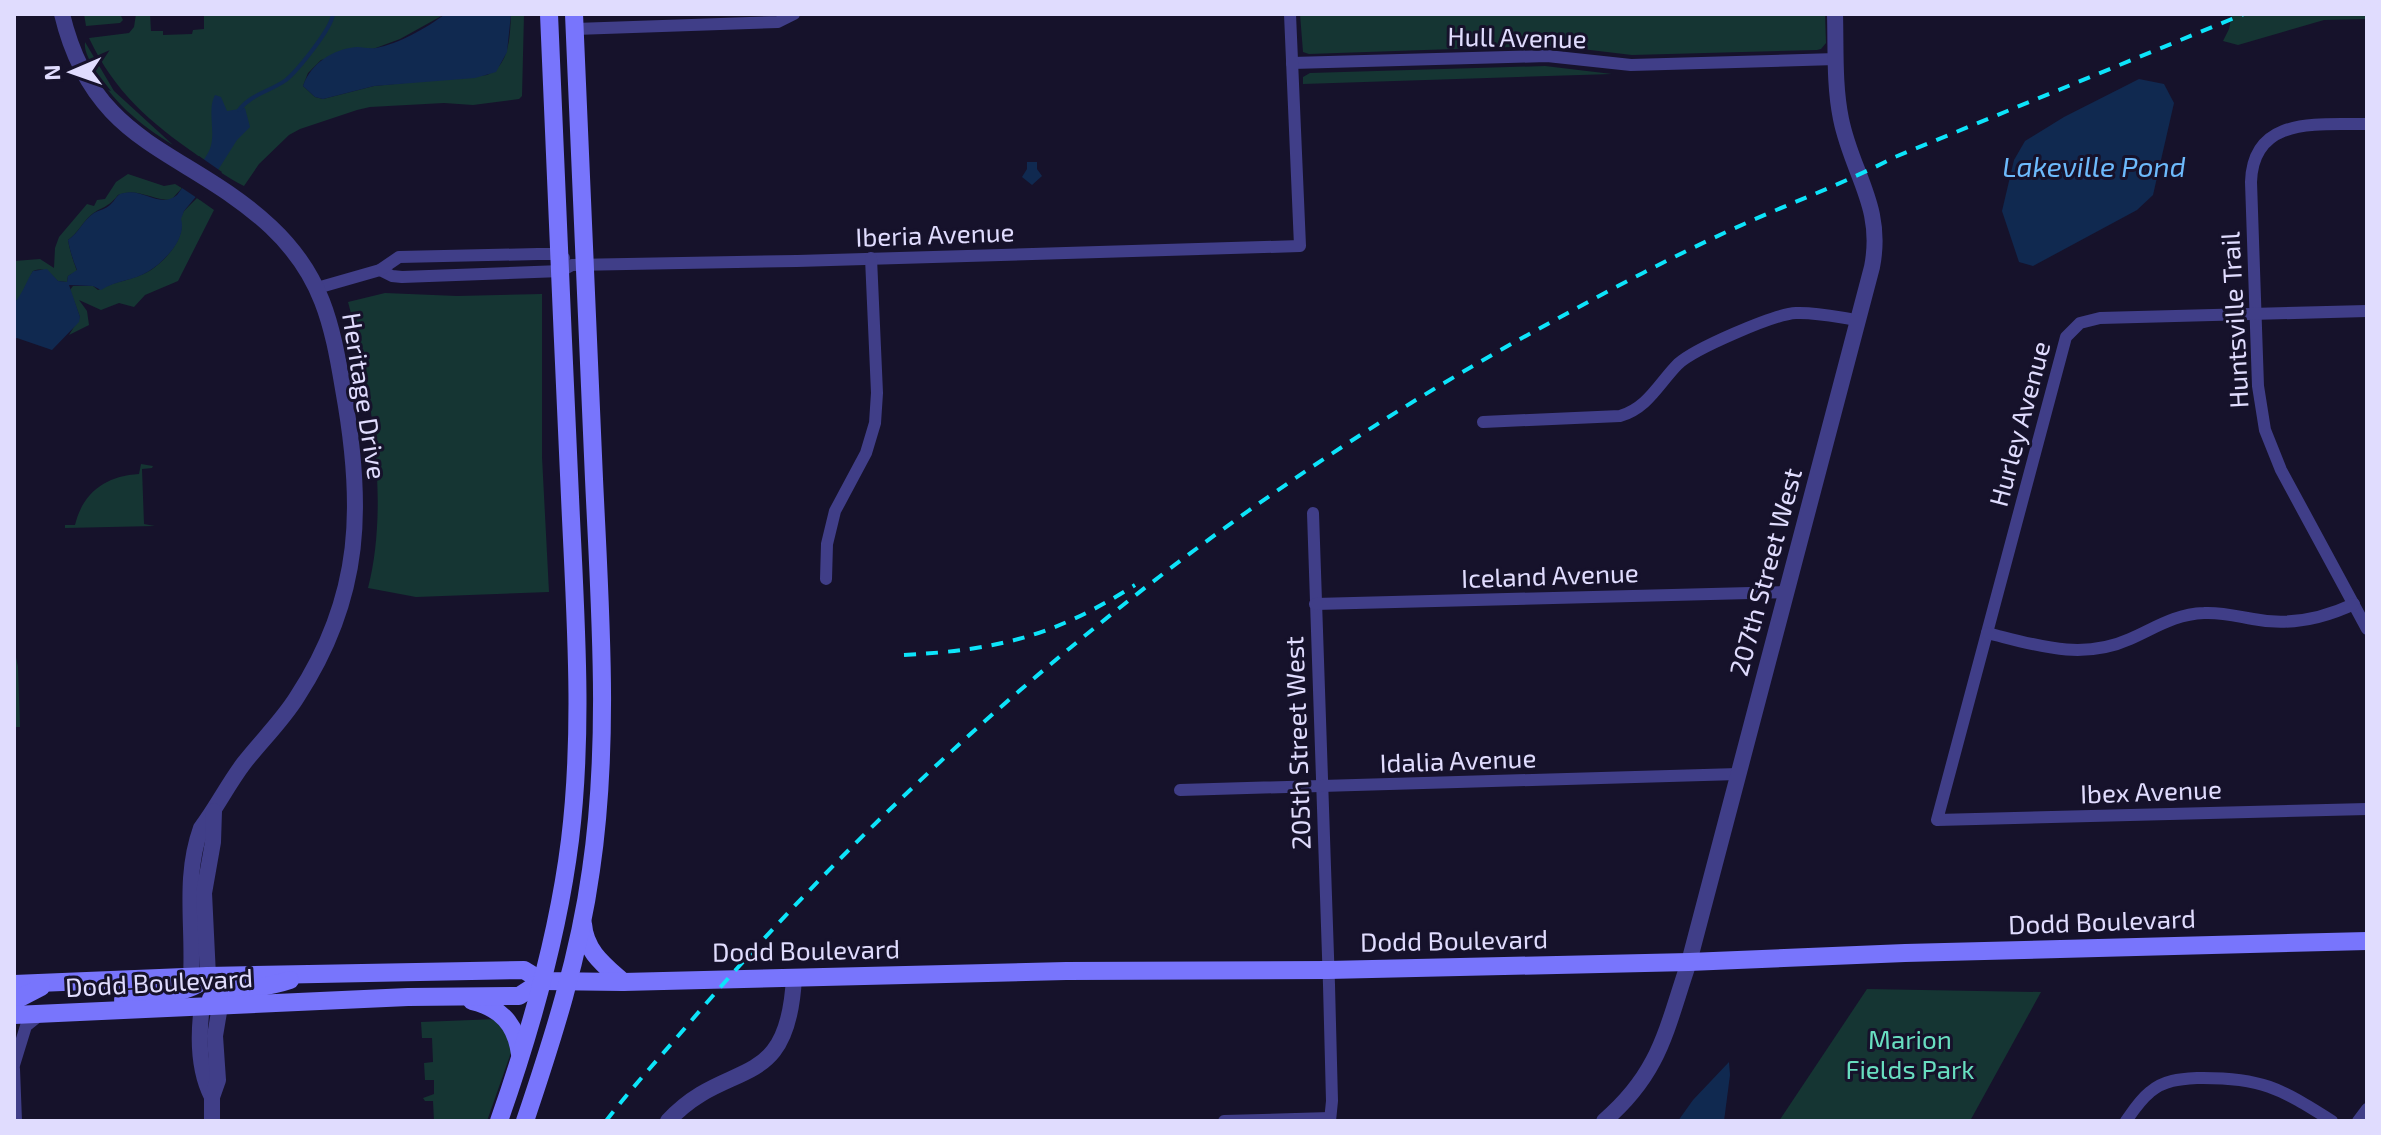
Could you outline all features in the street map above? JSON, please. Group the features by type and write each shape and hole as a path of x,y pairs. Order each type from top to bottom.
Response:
{"main road":[{"path":"525,1121 570,981 583,918 599,803 603,704 549,14"},
{"path":"499,1121 542,981 563,885 578,752 570,264 575,21"},
{"path":"583,918 585,941 623,982"},
{"name":"Dodd Boulevard","path":"14,984 308,973 524,970 542,981 623,982 1066,971 1328,970 2367,941"},
{"path":"211,1006 219,995 267,988 308,973"},
{"path":"86,1012 117,1001 187,990 201,984 200,976"},
{"name":"Dodd Boulevard","path":"14,1015 519,996 542,981"},
{"path":"14,1001 31,990 55,982"},
{"path":"453,997 486,1005 505,1017 516,1038 520,1059"}],"street":[{"name":"Heritage Drive","path":"62,14 77,61 102,101 130,130 223,192 277,234 301,263 317,288 332,329 353,447 356,512 351,563 339,609 311,674 289,710 236,773 214,811 213,842 204,893 200,976"},
{"path":"575,21 778,22 794,14"},
{"path":"1290,14 1292,63"},
{"name":"207th Street West","path":"1604,1121 1636,1090 1654,1062 1667,1033 1689,962 1874,256 1875,223 1870,200 1843,128 1838,103 1835,14"},
{"name":"Hull Avenue","path":"1292,63 1547,56 1631,65 1836,59"},
{"name":"Iberia Avenue","path":"380,270 402,277 570,264 1300,246 1292,63"},
{"name":"Huntsville Trail","path":"2367,124 2293,127 2274,135 2259,151 2251,172 2258,386 2265,430 2281,470 2367,629"},
{"name":"Iberia Avenue","path":"317,288 380,270 399,257 570,264"},
{"path":"826,579 827,544 835,511 866,453 875,423 877,393 871,258"},
{"name":"Hurley Avenue","path":"1937,820 2066,337 2080,323 2100,318 2367,311"},
{"path":"1483,422 1620,416 1647,401 1688,356 1775,318 1805,313 1857,320"},
{"name":"205th Street West","path":"1313,513 1330,1120"},
{"name":"Iceland Avenue","path":"1315,604 1786,592"},
{"path":"1987,633 2055,650 2082,652 2120,643 2166,621 2191,614 2216,613 2285,622 2327,615 2354,604"},
{"name":"Idalia Avenue","path":"1180,790 1738,774"},
{"name":"Ibex Avenue","path":"1937,820 2367,809"},
{"path":"668,1121 692,1100 747,1073 762,1064 773,1052 784,1035 791,1015 794,977"},
{"path":"211,1006 200,1025 204,1080 212,1097 212,1121"},
{"path":"16,1121 14,1067 26,1026 41,1014"},
{"path":"2126,1121 2150,1091 2166,1082 2224,1078 2271,1085 2332,1121"},
{"path":"2358,1121 2367,1109"},
{"path":"1224,1121 1330,1120"}],"green space":[{"path":"84,14 121,16 123,20 120,23 86,26"},
{"path":"136,14 150,14 151,31 163,31 163,35 192,34 193,30 204,29 204,14 445,14 400,39 373,49 321,60 308,73 303,86 315,97 323,99 374,86 487,75 495,71 504,57 511,14 524,14 522,96 519,99 473,105 444,103 357,110 289,135 259,164 244,186 214,168 149,118 110,75 89,38 129,33 134,27"},
{"path":"1300,14 1825,14 1826,43 1817,50 1632,55 1537,46 1309,54 1303,52"},
{"path":"2232,14 2367,14 2367,19 2324,20 2238,45 2223,41"},
{"path":"85,42 114,91 173,145 137,120 117,101 92,65"},
{"path":"1545,66 1612,74 1303,84 1303,77 1310,73"},
{"path":"128,174 164,186 175,184 182,188 171,200 132,192 118,195 91,215 68,240 77,271 68,276 67,282 58,281 45,270 33,271 14,303 14,261 40,259 54,268 59,237 87,204 94,206 97,200 105,199 116,182"},
{"path":"197,198 214,210 178,281 145,295 134,307 119,303 101,310 79,300 87,311 89,325 69,335 80,317 70,290 73,286 93,286 98,290 151,270 174,248 181,233 180,219"},
{"path":"385,293 457,296 542,294 542,457 549,592 416,597 368,588 377,520 375,445 364,370 348,302"},
{"path":"141,464 153,466 142,469 144,524 155,526 65,528 65,525 75,525 84,503 98,488 116,478 139,474"},
{"path":"14,647 18,667 20,727 14,727"},
{"name":"Marion Fields Park","path":"1867,989 2041,992 1970,1121 1779,1121"},
{"path":"497,1019 513,1047 487,1121 434,1121 433,1101 423,1098 434,1094 434,1080 425,1080 424,1063 433,1062 432,1038 422,1038 421,1022"}],"water":[{"path":"445,14 511,14 507,52 496,72 475,78 374,86 323,99 315,97 303,86 311,70 331,54 348,48 376,48 394,43"},
{"name":"Lakeville Pond","path":"2139,79 2164,84 2174,103 2153,195 2137,210 2033,266 2019,262 2002,211 2014,160 2025,141 2064,117"},
{"path":"215,95 221,97 227,111 245,108 250,127 184,211 181,234 168,255 143,274 101,290 93,286 69,285 79,322 52,350 14,339 14,303 33,271 47,269 58,281 67,282 68,276 77,270 68,240 90,216 121,194 131,192 164,200 177,195 211,146"},
{"path":"1027,162 1037,162 1042,176 1032,185 1022,177"},
{"path":"1729,1062 1724,1121 1678,1121 1693,1100"}],"pier":[{"path":"199,156 222,172 200,200 179,186"}],"waterway":[{"path":"239,110 249,100 291,75 321,38 333,14"}],"railway":[{"path":"606,1121 780,921 873,826 971,734 1072,646 1286,484 1398,411 1513,343 1692,248 1895,157 2244,14"},
{"path":"904,655 968,649 1025,637 1078,617 1135,585"}]}
